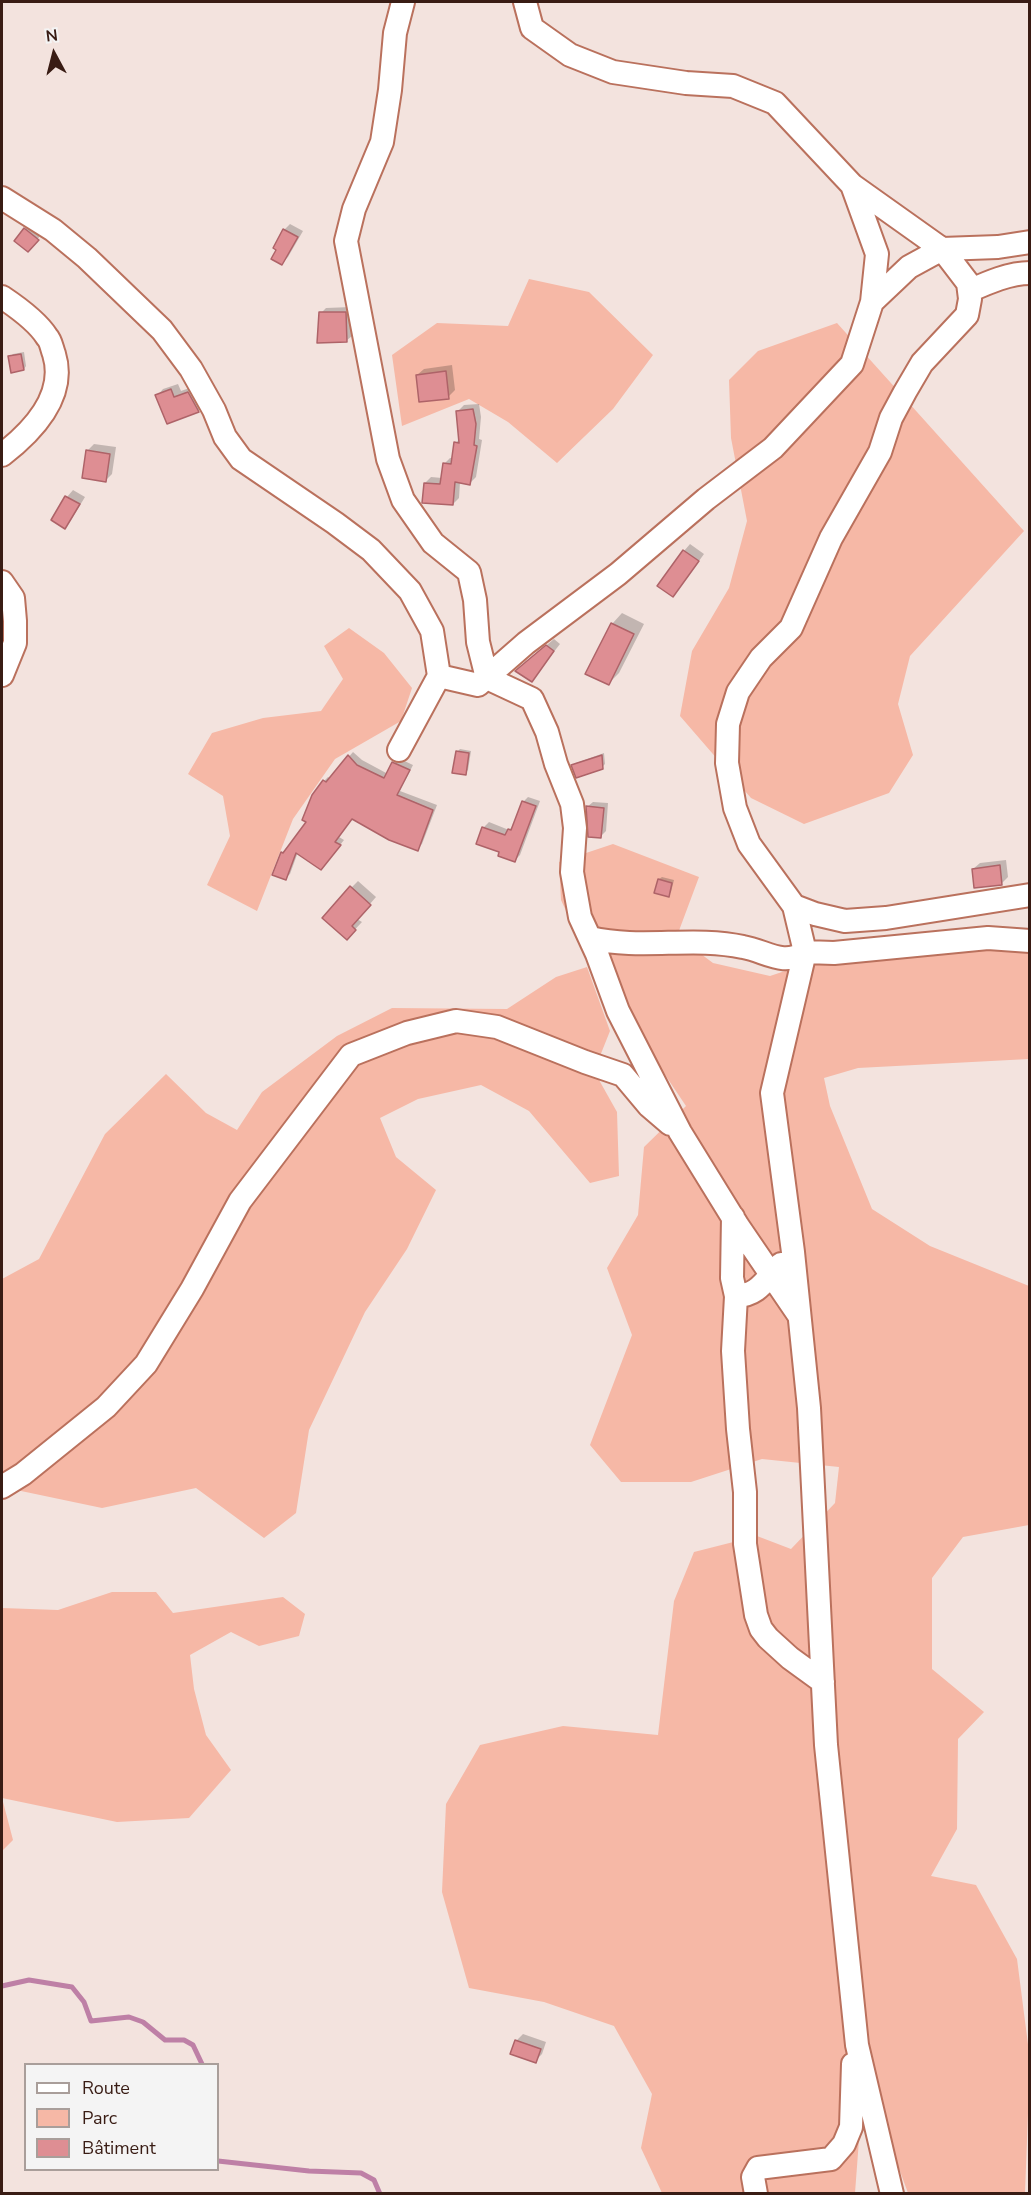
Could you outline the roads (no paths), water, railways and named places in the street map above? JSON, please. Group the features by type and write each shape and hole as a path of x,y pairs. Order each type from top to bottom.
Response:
{"street":[{"path":"403,2 395,33 382,142 354,209 346,241 388,459 403,500 433,543 469,572 475,600 478,642 487,678"},
{"path":"525,2 532,28 570,56 613,72 686,83 734,86 775,103 852,185 942,249 968,283 970,299 967,315 922,363 905,392 891,418 880,452 831,538 791,628 761,658 738,692 728,724 726,763 735,808 749,844 794,906 805,952 772,1093 793,1252 809,1408 826,1745 857,2045 892,2193"},
{"path":"439,676 478,685 526,643 618,574 706,499 773,448 852,364 872,302 877,254 852,185"},
{"path":"2,198 52,230 87,258 162,330 190,369 214,410 225,437 241,459 371,550 410,591 432,631 439,676 399,750"},
{"path":"872,302 909,267 942,249 998,247 1029,242"},
{"path":"969,291 988,282 1029,273"},
{"path":"2,297 28,316 48,337 58,367 56,389 46,411 2,455"},
{"path":"2,582 13,598 15,621 15,643 2,675"},
{"path":"487,678 532,699 547,732 556,764 572,804 575,828 572,872 580,917 618,1011 680,1132 733,1218 800,1316"},
{"path":"794,906 845,921 886,918 1029,895"},
{"path":"590,938 609,942 667,945 695,941 744,947 787,959 795,959 805,952 834,953 988,938 1029,941"},
{"path":"2,1486 23,1474 106,1407 146,1364 192,1289 240,1201 351,1055 407,1033 456,1021 497,1027 622,1075 648,1106 680,1132"},
{"path":"733,1218 732,1278 736,1296 733,1351 738,1430 746,1492 745,1544 756,1615 761,1629 768,1638 790,1658 823,1682"},
{"path":"736,1296 744,1296 760,1289 793,1252"},
{"path":"756,2193 753,2177 758,2168 831,2159 844,2144 851,2127 851,2072 857,2045"}],"waterway":[{"path":"2,1986 29,1980 72,1987 84,2002 91,2021 129,2017 143,2022 165,2040 184,2040 193,2045 202,2063"},
{"path":"219,2161 309,2171 361,2173 374,2180 380,2194"}]}
